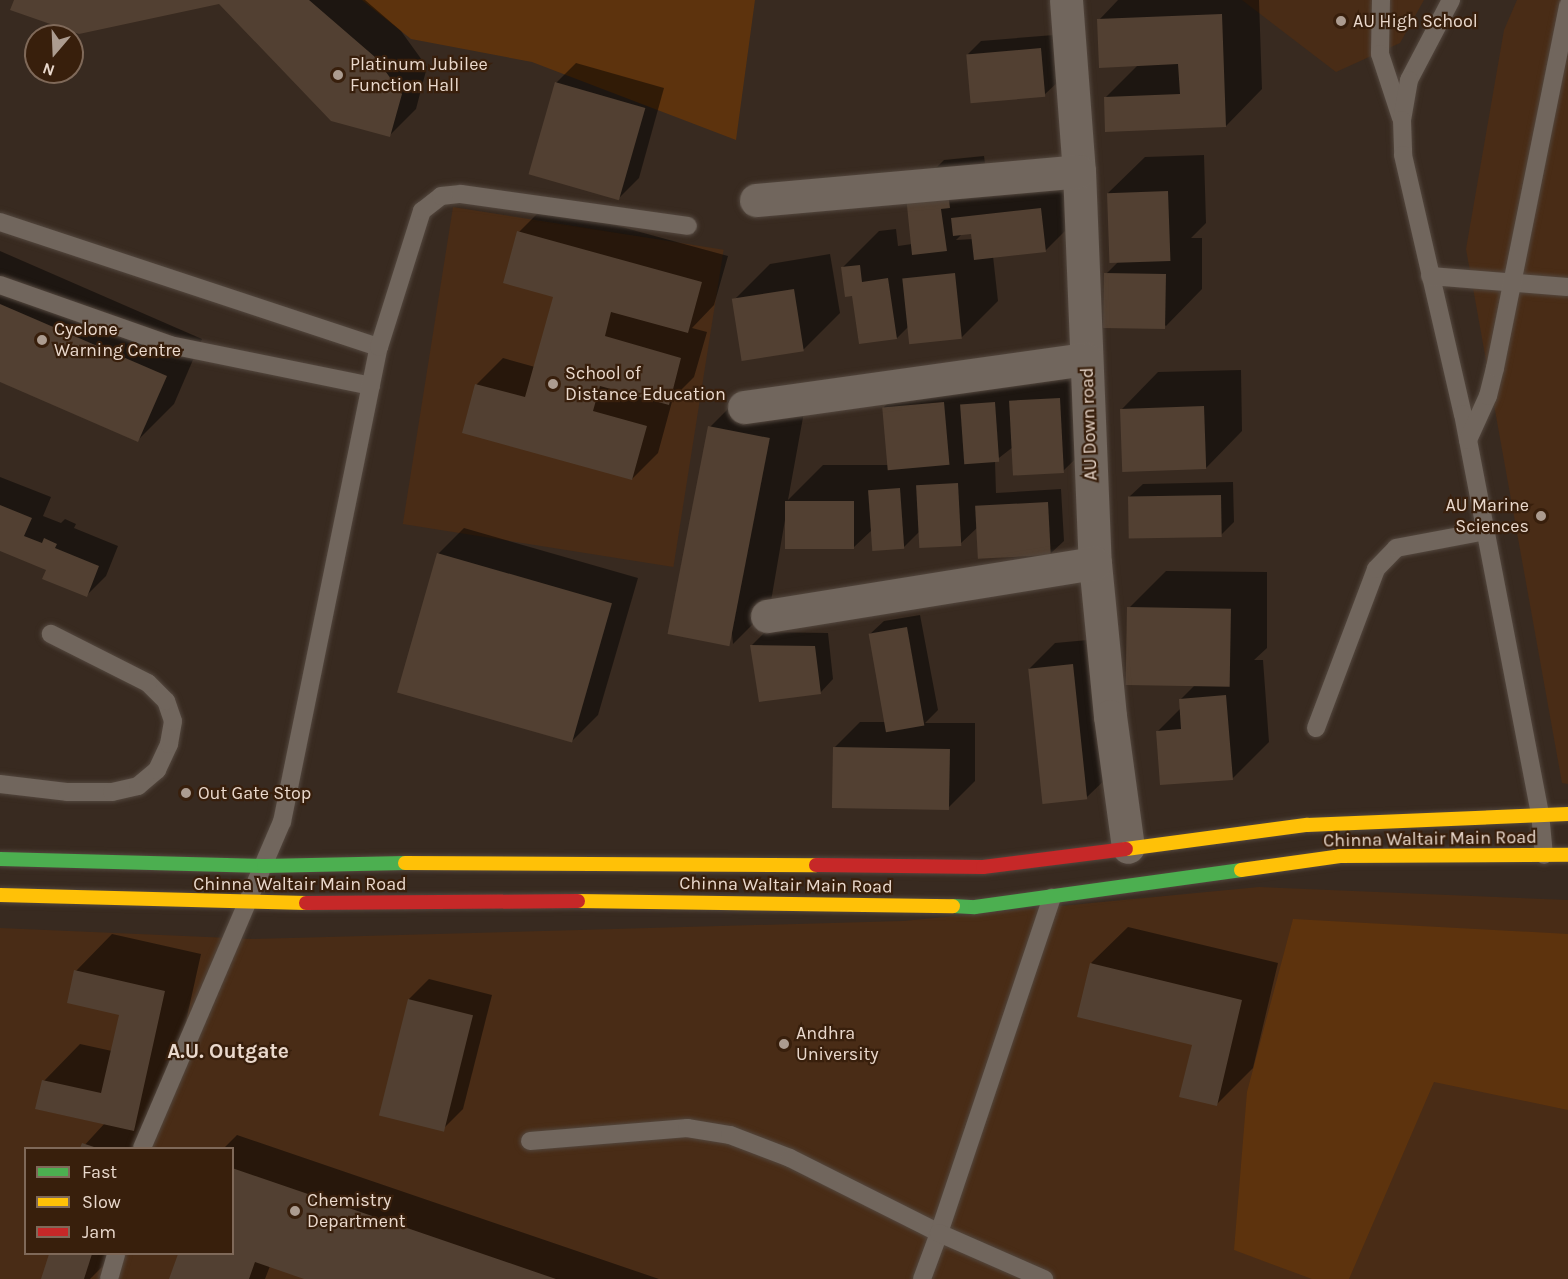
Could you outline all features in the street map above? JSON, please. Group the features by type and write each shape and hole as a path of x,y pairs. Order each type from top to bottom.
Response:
{"street":[{"name":"AU Down road","path":"1066,0 1079,171 1095,563 1128,847"},
{"path":"756,200 1079,171"},
{"path":"744,407 1086,359"},
{"path":"767,616 1095,563"},
{"name":"Chinna Waltair Main Road","path":"0,860 264,866 534,861 983,867 1307,825 1540,813 1568,814"},
{"name":"Chinna Waltair Main Road","path":"0,895 247,904 686,900 975,907 1340,856 1568,855"}],"lane":[{"path":"1381,0 1380,54 1402,120"},
{"path":"1451,0 1409,80 1402,120 1403,155 1468,440 1540,813 1544,855"},
{"path":"1468,440 1488,396 1515,282 1568,5"},
{"path":"143,1147 282,822 379,347 416,223 429,202 441,196 460,194 688,226"},
{"path":"0,222 379,347"},
{"path":"1430,276 1568,287"},
{"path":"0,285 170,345 371,386"},
{"path":"1316,728 1376,569 1396,548 1486,531"},
{"path":"0,784 67,792 129,788 157,770 169,744 173,721 166,700 148,683 51,634"},
{"path":"922,1279 1052,897"},
{"path":"530,1141 687,1128 730,1135 790,1158 939,1233 1044,1279"},
{"path":"109,1279 116,1255"}],"shaded area":[{"path":"362,0 755,0 736,140 532,62 411,39"},
{"name":"AU High School","path":"1242,0 1424,0 1400,43 1336,72"},
{"name":"AU Marine Sciences","path":"1517,0 1568,0 1568,784 1562,783 1466,249 1504,30"},
{"name":"School of Distance Education","path":"453,207 724,250 673,567 403,524"},
{"name":"Andhra University","path":"1259,887 1568,900 1568,1279 0,1279 0,928 253,939 903,921"},
{"path":"1293,919 1568,934 1568,1110 1434,1082 1349,1279 1312,1279 1234,1250 1247,1092"}],"building":[{"name":"Platinum Jubilee Function Hall","path":"14,0 309,0 375,57 402,94 390,137 331,121 219,4 84,33 84,24 50,24 10,10"},
{"path":"1222,14 1226,127 1105,132 1104,97 1180,94 1178,64 1099,68 1097,19"},
{"path":"1041,48 1045,97 971,103 966,55"},
{"path":"555,82 645,108 619,200 529,174"},
{"path":"1168,191 1170,261 1109,263 1107,193"},
{"path":"948,192 950,208 941,209 947,251 912,255 906,196"},
{"path":"1041,208 1046,252 974,260 971,234 953,236 951,218"},
{"path":"517,231 702,282 688,333 611,312 605,336 681,358 669,405 600,386 593,411 647,426 632,480 462,433 475,384 525,397 553,297 503,283"},
{"path":"860,265 862,282 888,278 897,339 859,344 852,296 845,297 841,267"},
{"path":"955,273 962,339 909,344 902,279"},
{"path":"1104,273 1166,274 1165,329 1103,328"},
{"path":"794,289 804,351 742,361 732,299"},
{"name":"Cyclone Warning Centre","path":"0,304 167,376 138,442 0,382"},
{"path":"1060,398 1064,473 1013,476 1009,401"},
{"path":"944,402 949,465 888,470 882,407"},
{"path":"995,402 999,462 964,464 960,404"},
{"path":"1204,406 1206,469 1122,472 1120,409"},
{"path":"708,426 770,438 729,646 668,634"},
{"path":"958,483 961,546 919,548 916,485"},
{"path":"900,488 904,549 872,551 868,490"},
{"path":"1221,495 1222,537 1129,539 1128,497"},
{"path":"785,501 854,501 854,549 785,549"},
{"path":"1048,502 1051,555 978,559 975,506"},
{"path":"0,505 32,518 24,536 42,543 44,538 57,544 55,548 99,566 87,597 42,579 46,570 0,551"},
{"path":"437,553 612,603 572,743 397,692"},
{"path":"1127,607 1231,609 1230,687 1126,685"},
{"path":"907,627 924,725 886,732 869,634"},
{"path":"750,645 815,646 821,694 759,702"},
{"path":"1073,664 1087,799 1042,804 1028,669"},
{"path":"1226,695 1233,780 1160,785 1156,731 1181,729 1179,699"},
{"path":"833,747 950,749 949,810 832,808"},
{"path":"1090,963 1242,1000 1217,1106 1179,1097 1192,1045 1077,1017"},
{"path":"74,970 165,991 134,1131 35,1109 42,1080 101,1093 119,1015 67,1003"},
{"path":"408,999 473,1015 444,1132 379,1115"},
{"path":"82,1143 94,1147 80,1147"},
{"name":"Chemistry Department","path":"234,1169 556,1279 304,1279 255,1262 249,1279 169,1279 178,1255 234,1255"},
{"path":"49,1255 92,1255 84,1279 41,1279"}],"traffic: fast":[{"path":"0,859 264,866 405,863"},
{"path":"953,906 975,907 1241,870"}],"traffic: slow":[{"path":"1126,849 1307,825 1568,814"},
{"path":"1241,870 1340,856 1568,855"},
{"path":"405,863 816,865"},
{"path":"0,895 306,903"},
{"path":"578,901 953,906"}],"traffic: jam":[{"path":"816,865 983,867 1126,849"},
{"path":"306,903 578,901"}],"place":[{"name":"AU High School","path":"1341,21"},
{"name":"Platinum Jubilee Function Hall","path":"338,75"},
{"name":"Cyclone Warning Centre","path":"42,340"},
{"name":"School of Distance Education","path":"553,384"},
{"name":"AU Marine Sciences","path":"1541,516"},
{"name":"Out Gate Stop","path":"186,793"},
{"name":"Andhra University","path":"784,1044"},
{"name":"Chemistry Department","path":"295,1211"}],"district":[{"name":"A.U. Outgate","path":"228,1051"}]}
